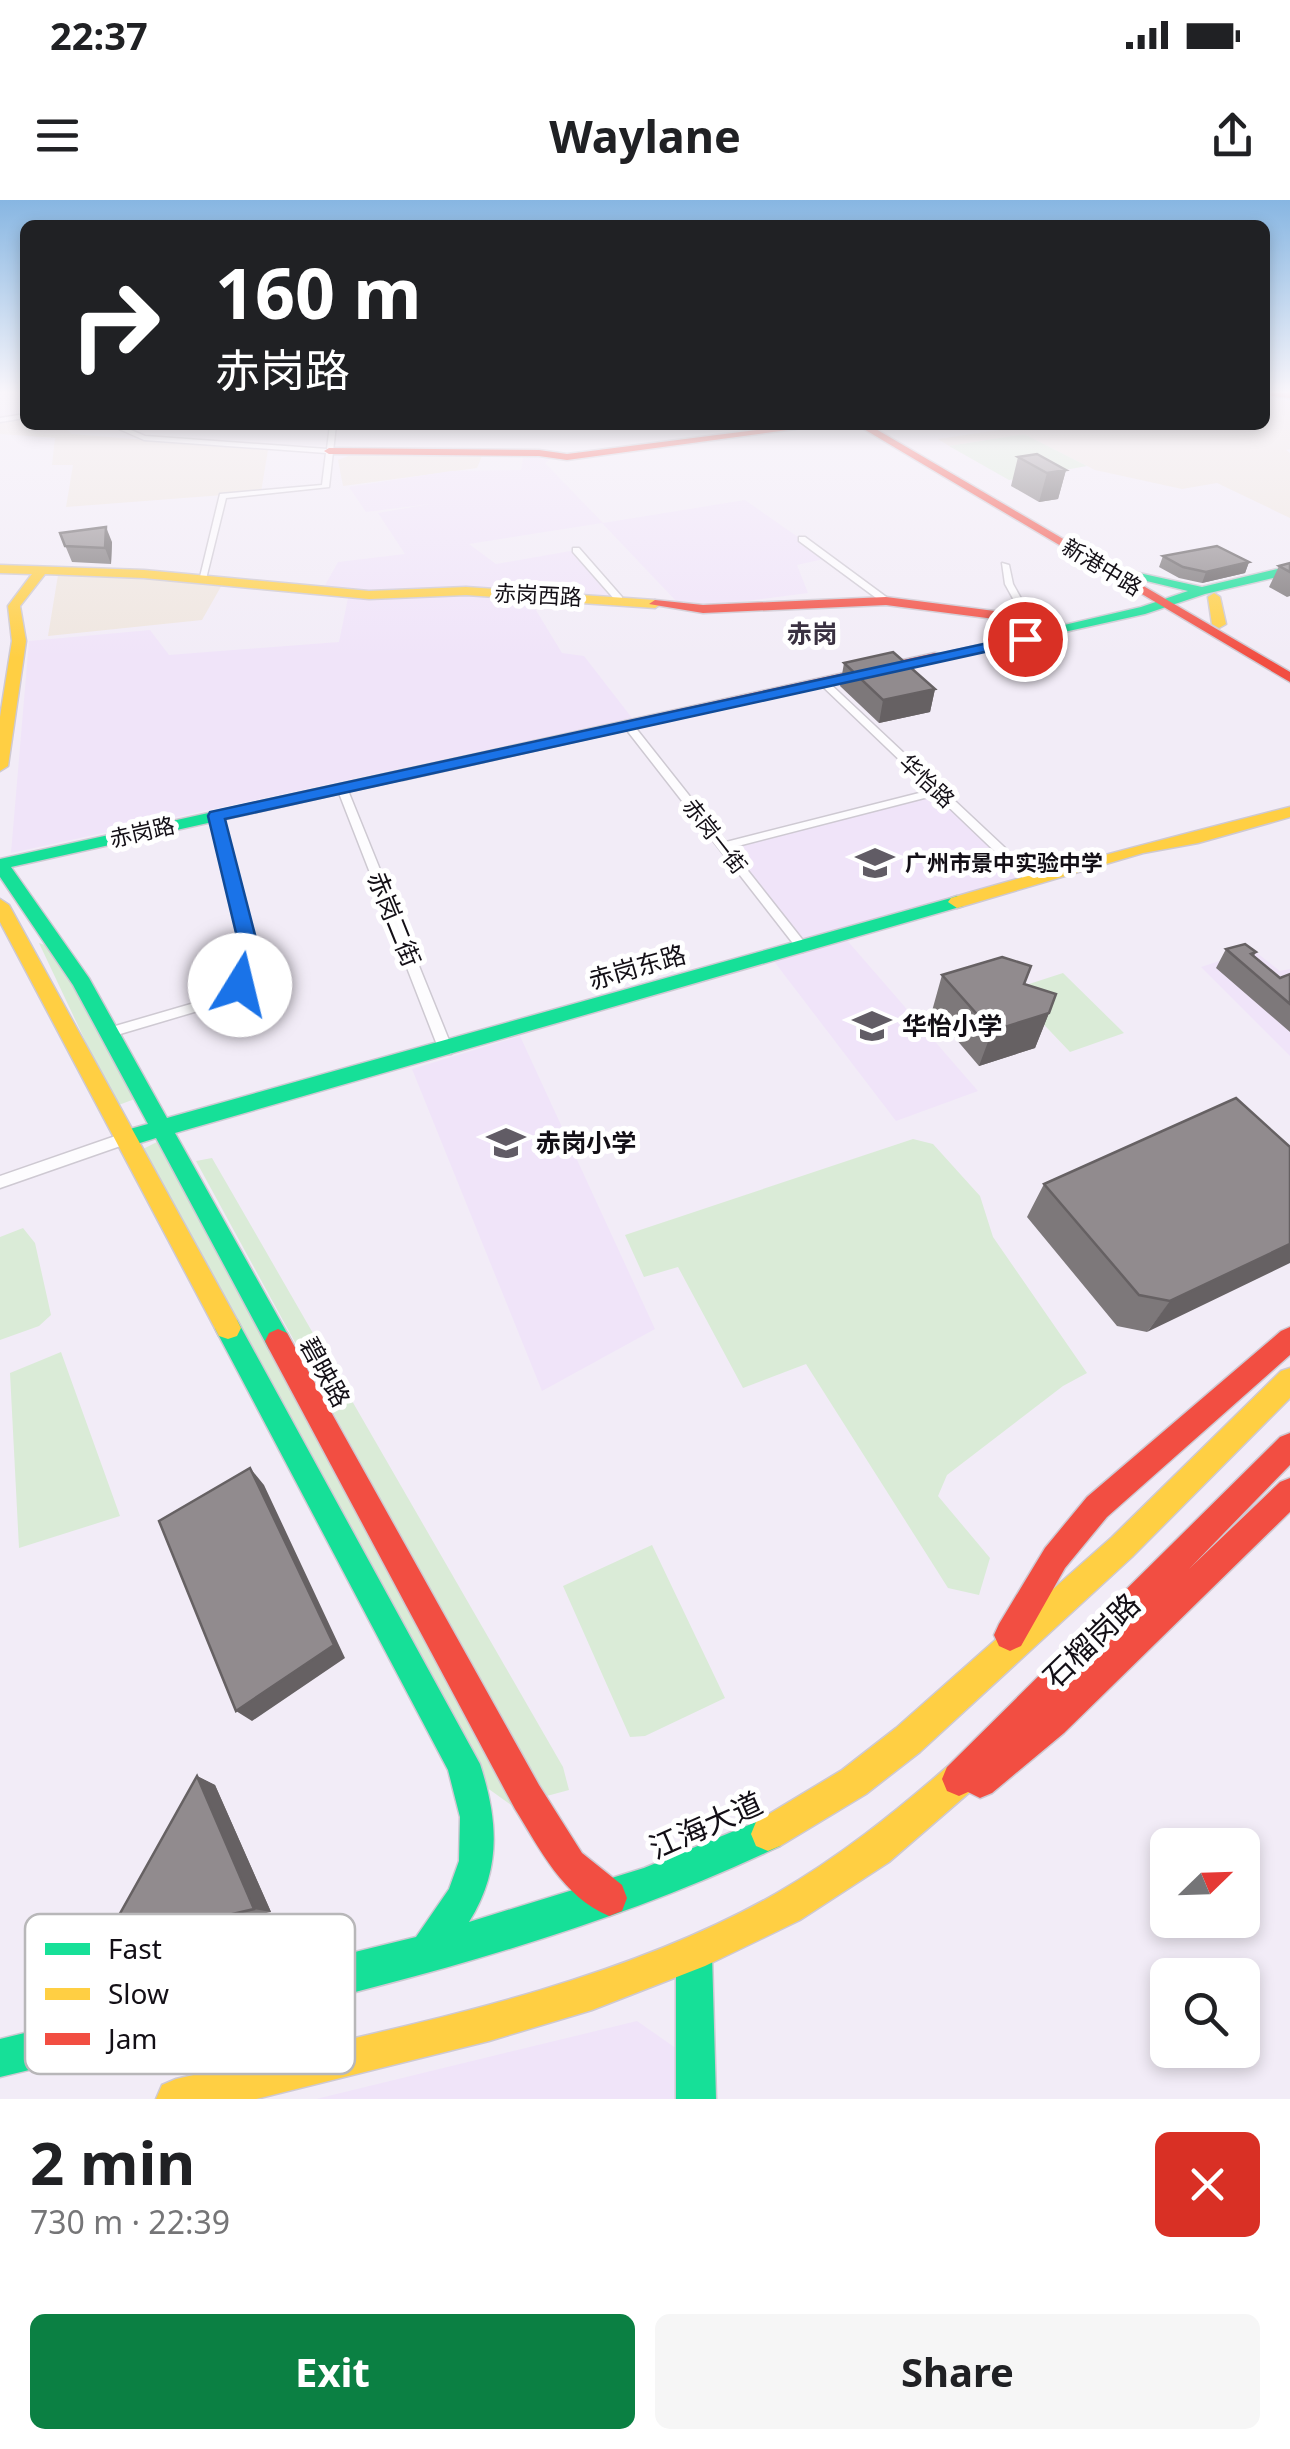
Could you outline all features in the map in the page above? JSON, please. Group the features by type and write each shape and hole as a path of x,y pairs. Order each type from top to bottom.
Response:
{"main road":[{"name":"新港中路","path":"964,481 1185,601 1290,665"},
{"name":"新港中路","path":"974,481 1185,601 1290,678"},
{"name":"赤岗西路","path":"0,570 202,579 369,596 499,592 716,609 886,601 1075,625"},
{"path":"1185,601 1290,570"},
{"path":"0,766 3,711 20,641 14,606 40,572"},
{"path":"1185,601 1290,579"},
{"name":"赤岗路","path":"988,645 1185,601"},
{"name":"赤岗路","path":"0,864 1185,601"},
{"name":"赤岗东路","path":"126,1138 803,948 1141,848 1198,838 1290,812"},
{"path":"33,910 31,873 51,852"},
{"name":"碧映路","path":"0,864 63,952 110,1032 527,1797 570,1866 609,1898"},
{"path":"0,905 432,1702 479,1805 482,1840 476,1877 463,1908 424,1954"},
{"path":"1000,1653 1055,1558 1097,1507 1290,1340"},
{"name":"江海大道","path":"355,1971 609,1898 717,1858 812,1810 908,1740 1122,1546 1290,1380"},
{"path":"355,2054 583,1996 694,1956 794,1905 922,1816 1290,1446"},
{"name":"石榴岗路","path":"922,1816 961,1794 1016,1754 1290,1492"},
{"path":"694,1956 696,2099"},
{"name":"江海大道","path":"0,2058 25,2052"},
{"path":"176,2099 275,2074"}],"street":[{"path":"202,579 223,496 325,486 326,481"},
{"path":"802,539 886,601"},
{"path":"576,550 619,600"},
{"path":"1004,564 1009,584 1029,620"},
{"name":"华怡路","path":"822,681 1032,880"},
{"name":"赤岗一街","path":"627,724 803,948"},
{"name":"赤岗二街","path":"342,788 446,1050"},
{"path":"723,846 938,791"},
{"path":"110,1032 212,1002 240,985 252,958 216,816"},
{"name":"赤岗东路","path":"0,1182 126,1138"}],"shaded area":[{"path":"70,481 263,481 261,492 66,507"},
{"path":"342,481 383,481 343,486"},
{"path":"390,481 562,481 603,523 745,500 828,558 797,565 808,593 724,604 678,603 602,523 469,544 496,564 576,550 618,598 528,597 562,653 584,656 632,718 11,853 29,641 150,630 169,655 339,642 348,598 405,595 324,587 338,562 405,554 378,513 430,504 366,512 349,487"},
{"path":"1144,481 1290,481 1290,518 1217,483 1182,489"},
{"path":"109,574 223,583 202,620 48,636 58,575"},
{"name":"广州市景中实验中学","path":"937,795 1025,879 804,944 730,847"},
{"name":"华怡小学","path":"845,938 978,1091 896,1121 773,960"},
{"path":"1253,950 1280,971 1290,969 1290,1056 1201,967"},
{"name":"赤岗小学","path":"520,1036 655,1329 542,1391 412,1069"},
{"path":"637,2021 680,2051 683,2099 316,2099"}],"green space":[{"path":"39,943 54,948 140,1097 116,1106"},
{"path":"1063,973 1124,1033 1070,1052 1011,990"},
{"path":"913,1139 933,1144 980,1196 993,1237 1087,1373 1063,1386 947,1475 938,1496 990,1558 979,1595 948,1588 806,1364 743,1388 678,1267 644,1277 625,1235"},
{"path":"161,1140 532,1820 479,1782 141,1150"},
{"path":"212,1158 563,1767 569,1790 543,1797 196,1161"},
{"path":"23,1228 35,1243 51,1315 39,1326 0,1340 0,1237"},
{"path":"61,1352 120,1516 19,1548 10,1373"},
{"path":"652,1545 725,1698 645,1736 630,1737 563,1586"}],"building":[{"path":"106,527 105,548 65,546 60,533"},
{"path":"1217,546 1249,562 1206,572 1183,567 1163,556"},
{"path":"893,652 935,689 883,700 844,663"},
{"path":"1245,944 1280,978 1290,974 1290,1004 1226,949"},
{"path":"1002,957 1031,966 1024,984 1056,994 1049,1013 992,1031 942,975"},
{"path":"1236,1098 1290,1147 1290,1244 1170,1301 1139,1295 1044,1184"},
{"path":"250,1468 334,1645 236,1711 159,1521"},
{"path":"197,1776 254,1909 232,1914 120,1914"}],"traffic: fast":[{"path":"935,657 1145,610 1201,591 1290,570"},
{"path":"1134,574 1198,590"},
{"path":"0,864 403,775"},
{"path":"0,864 82,983 278,1341"},
{"path":"127,1138 957,902"},
{"path":"228,1328 463,1764 477,1817 477,1861 461,1901 430,1946"},
{"path":"355,1971 613,1896 768,1834"},
{"path":"694,1955 696,2099"},
{"path":"0,2058 25,2052"}],"traffic: slow":[{"path":"0,569 144,574 369,595 466,591 655,604"},
{"path":"0,766 19,641 14,606 40,572"},
{"path":"1214,597 1219,624"},
{"path":"957,902 1141,848 1198,838 1290,812"},
{"path":"0,905 228,1328"},
{"path":"768,1834 854,1782 908,1740 1122,1547 1290,1380"},
{"path":"355,2056 592,1991 692,1953 788,1907 877,1850 959,1779"},
{"path":"176,2099 280,2074"}],"traffic: jam":[{"path":"956,481 1290,678"},
{"path":"655,604 703,609 886,601 1057,623"},
{"path":"403,775 935,657"},
{"path":"1010,1635 1055,1558 1097,1507 1290,1339"},
{"path":"278,1341 527,1797 570,1865 609,1898"},
{"path":"959,1779 1290,1446"},
{"path":"980,1781 1052,1721 1290,1492"}],"place":[{"name":"广州市景中实验中学","path":"875,863"},
{"name":"华怡小学","path":"872,1026"},
{"name":"赤岗小学","path":"506,1143"}],"district":[{"name":"赤岗","path":"812,634"}],"route":[{"path":"240,985 252,958 216,816 1025,639"}]}
